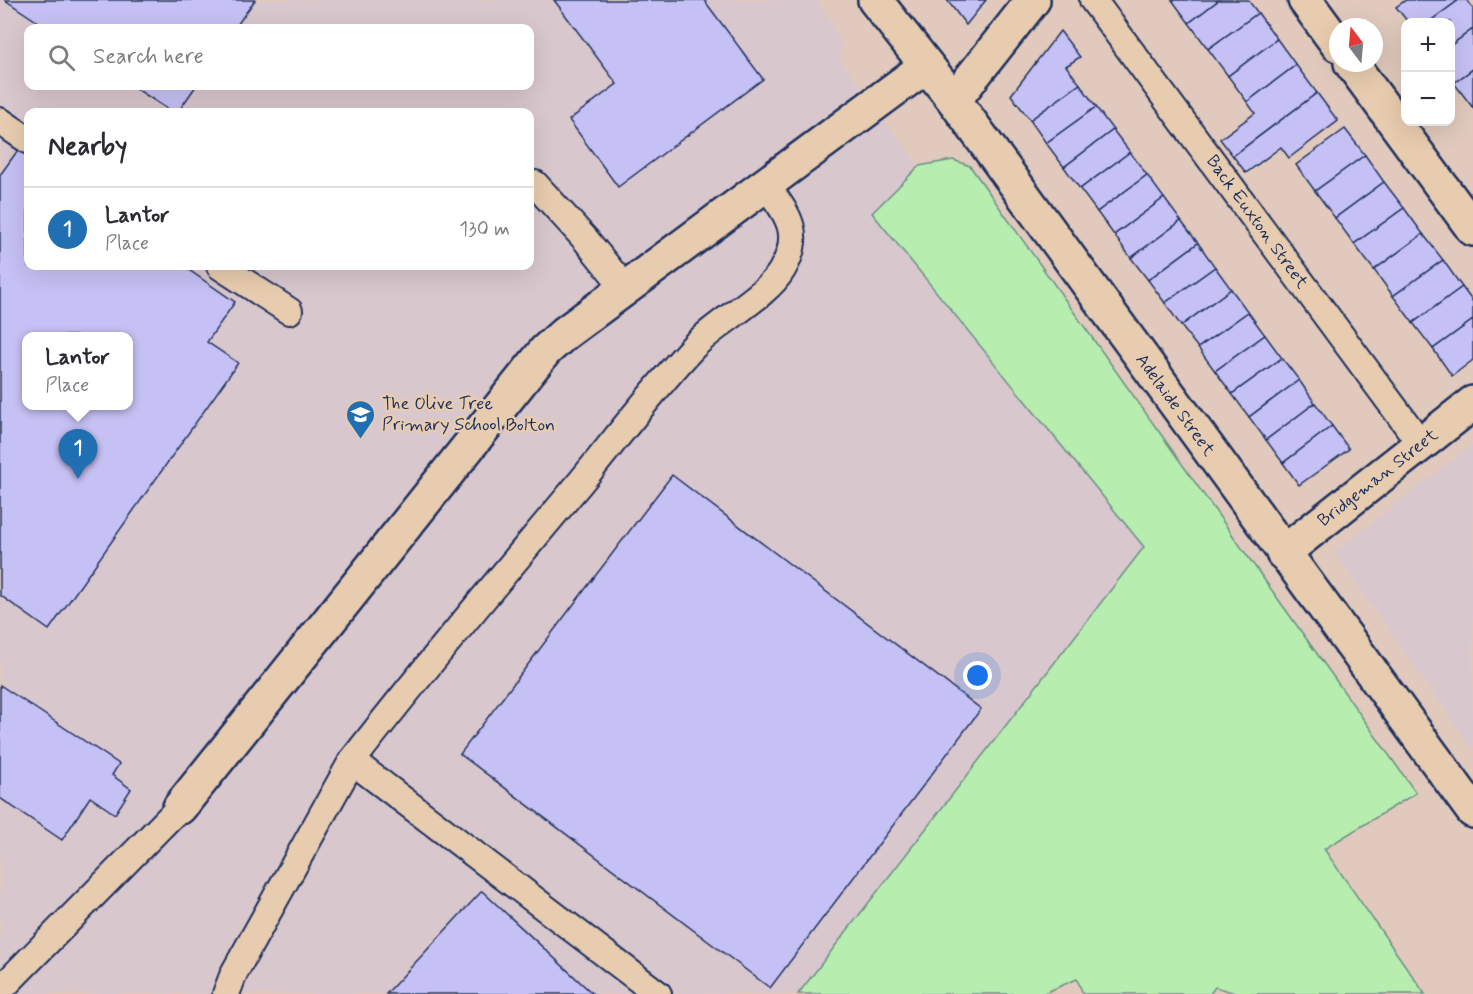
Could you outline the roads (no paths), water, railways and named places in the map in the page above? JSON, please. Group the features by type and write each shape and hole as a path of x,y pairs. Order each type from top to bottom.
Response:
{"street":[{"name":"Adelaide Street","path":"875,0 954,100 1473,811"},
{"path":"954,100 1033,0"},
{"path":"1305,0 1329,33"},
{"path":"180,807 545,351 625,288 926,66"},
{"path":"1359,72 1473,229"},
{"name":"Bridgeman Street","path":"1283,553 1473,403"}],"lane":[{"name":"Back Euxton Street","path":"1093,0 1421,444"},
{"path":"0,121 24,137"},
{"path":"536,184 625,288"},
{"path":"226,994 234,973 352,761 410,685 694,346 772,283 783,269 792,242 792,227 788,216 765,184"},
{"path":"226,270 289,311"},
{"path":"352,761 658,994"},
{"path":"0,990 180,807"}],"place":[{"name":"The Olive Tree Primary School Bolton","path":"361,440"},
{"name":"Lantor","path":"78,479"}]}
